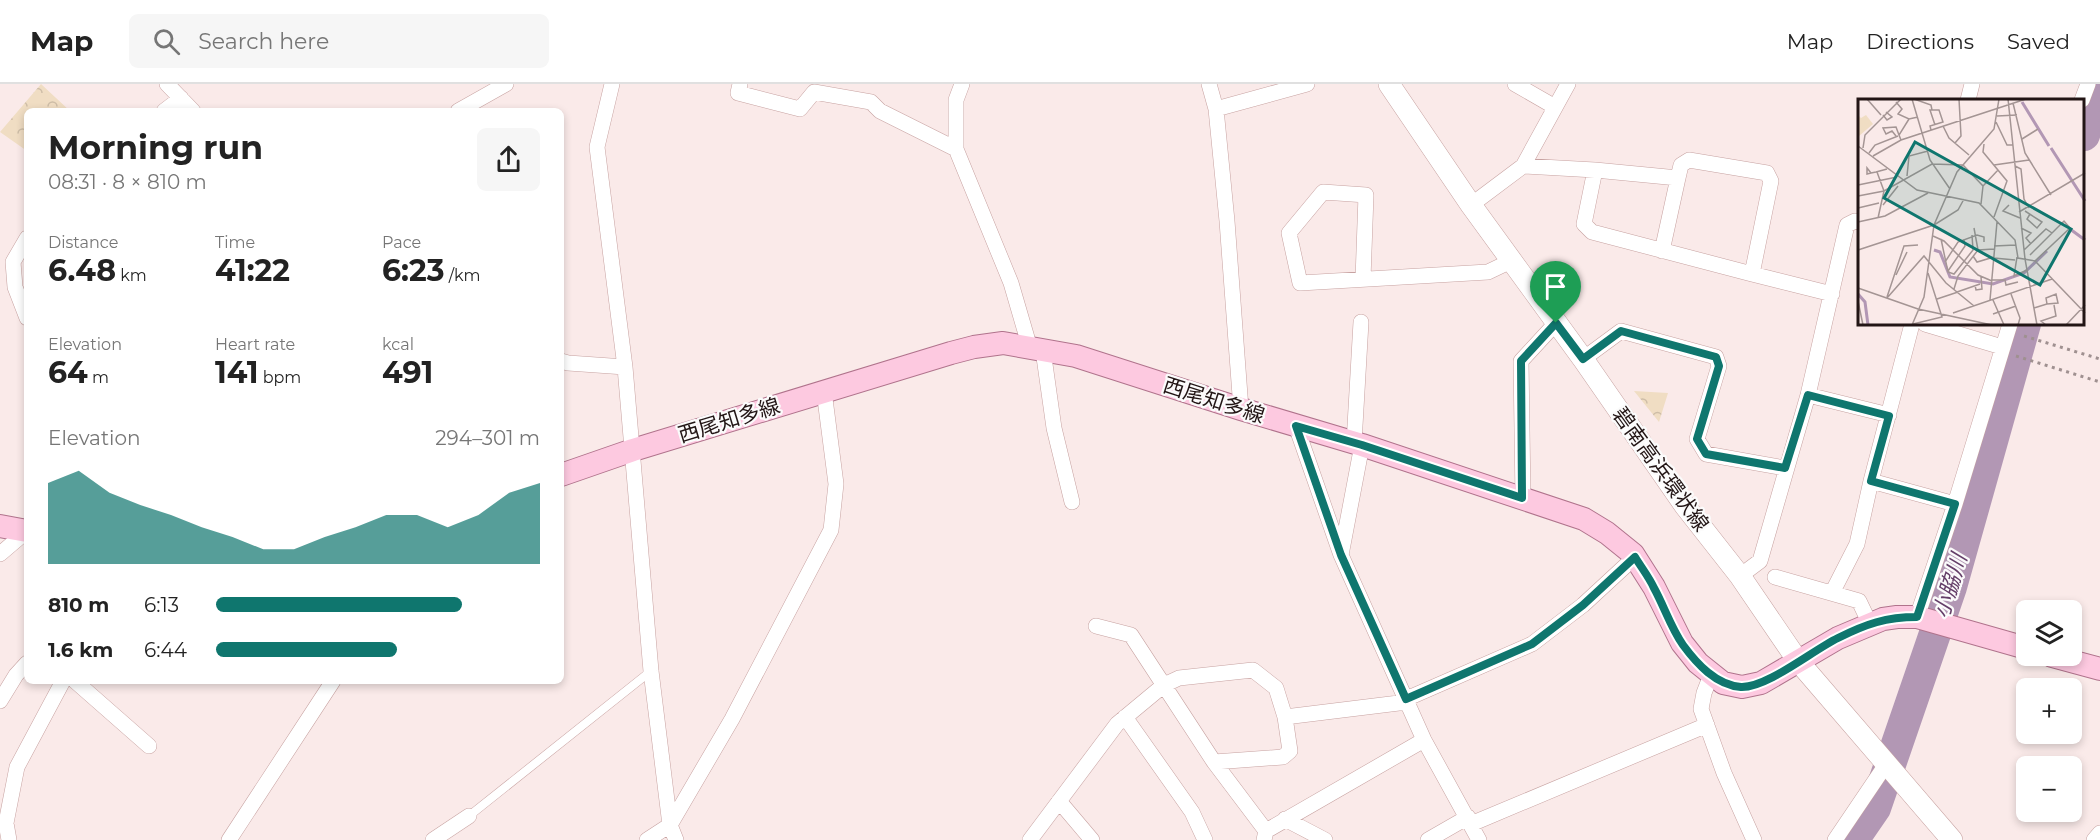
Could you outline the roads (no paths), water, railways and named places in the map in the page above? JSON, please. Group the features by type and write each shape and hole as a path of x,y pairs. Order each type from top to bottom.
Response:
{"main road":[{"name":"碧南高浜環状線","path":"1389,84 1471,205 1583,359 1685,506 1740,576 1798,661 1952,840"},
{"name":"西尾知多線","path":"564,474 633,450 824,391 974,347 1004,343 1076,356 1358,444 1584,519 1607,533 1635,557 1654,587 1682,643 1712,675 1724,683 1742,687 1761,683 1838,638 1882,619 1917,617 2016,645"},
{"path":"0,526 24,530"},
{"path":"2082,664 2100,669"}],"street":[{"path":"167,84 190,108"},
{"path":"463,108 506,84"},
{"path":"612,84 597,147 626,367 651,671 670,825 676,840"},
{"path":"740,84 738,93 800,109 814,92 871,102 880,111 956,149"},
{"path":"962,84 956,100 956,149 1036,349 1072,502"},
{"path":"1209,84 1216,109 1227,221 1240,409"},
{"path":"1216,109 1307,84"},
{"path":"1515,84 1555,107"},
{"path":"1471,205 1523,166 1568,84"},
{"path":"1968,99 1972,84"},
{"path":"2082,99 2088,84"},
{"path":"168,108 181,98"},
{"path":"1662,251 1681,165 1689,160 1767,173 1771,181 1752,274"},
{"path":"1523,166 1678,178"},
{"path":"1595,170 1584,224 1592,232 1832,294"},
{"path":"1363,279 1366,195 1323,192 1289,233 1300,283 1488,272 1511,261"},
{"path":"1740,576 1760,561 1785,468 1808,395 1847,225 1858,222"},
{"path":"24,243 13,262 15,287 24,310"},
{"path":"1341,555 1358,444 1361,322"},
{"path":"1522,498 1521,361 1556,323"},
{"path":"1832,593 1857,544 1912,326"},
{"path":"1931,326 2002,350"},
{"path":"1917,617 1955,504 2009,327"},
{"path":"1583,359 1621,331 1716,357 1719,366 1697,439 1706,454 1785,468"},
{"path":"564,362 626,367"},
{"path":"647,840 670,825 732,719 831,530 836,484 824,391"},
{"path":"1808,395 1889,416"},
{"path":"1296,426 1341,555 1424,740 1479,840"},
{"path":"1871,481 1955,504"},
{"path":"0,554 24,534"},
{"path":"1286,717 1406,701 1532,644 1583,605 1635,557"},
{"path":"1775,577 1859,601 1870,624"},
{"path":"1096,626 1131,635 1265,835 1286,819 1424,740"},
{"path":"0,700 24,666"},
{"path":"1030,840 1117,724 1164,685 1179,678 1253,670 1276,688 1286,717 1290,751 1283,757 1214,762"},
{"path":"1712,675 1704,693 1701,709 1724,773 1754,840"},
{"path":"9,840 6,823 17,767 61,684"},
{"path":"78,684 148,746"},
{"path":"229,840 331,684"},
{"path":"1125,717 1192,812 1205,840"},
{"path":"1428,840 1469,821 1707,725"},
{"path":"1835,840 1887,763"},
{"path":"1059,801 1092,840"},
{"path":"433,840 469,816"},
{"path":"1286,819 1325,840"},
{"path":"2094,840 2100,833"}],"lane":[{"path":"469,816 651,671"}],"waterway":[{"name":"小脇川","path":"2085,132 2100,84"},
{"name":"小脇川","path":"1853,840 1875,808 1951,587 2024,326"}]}
